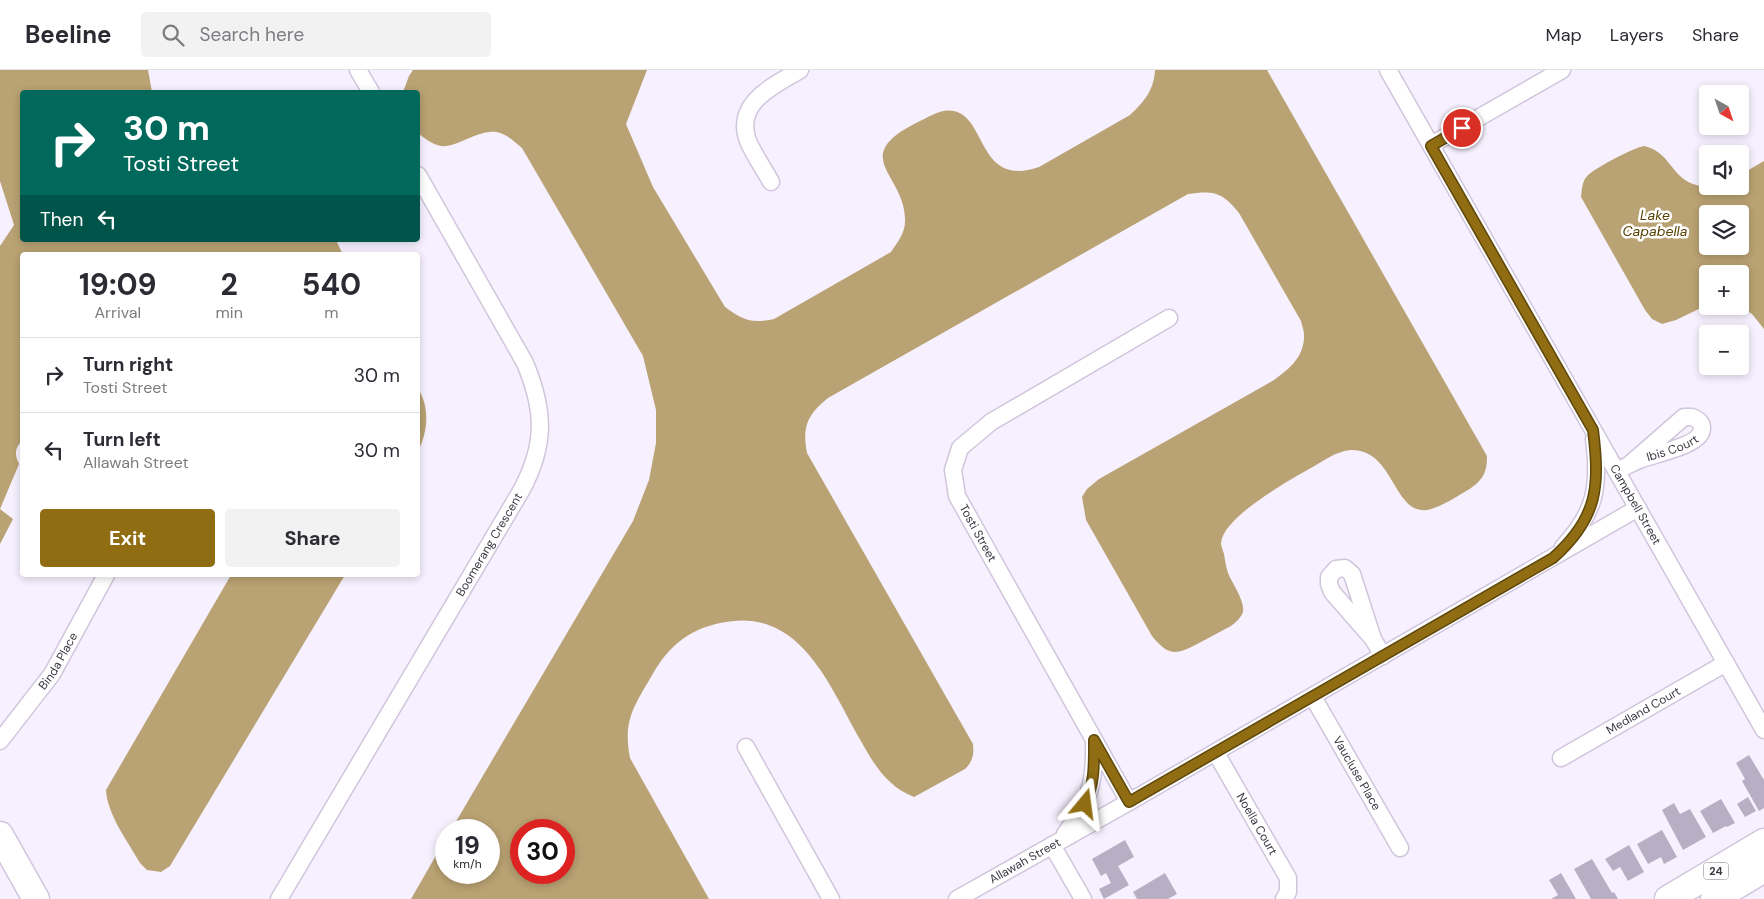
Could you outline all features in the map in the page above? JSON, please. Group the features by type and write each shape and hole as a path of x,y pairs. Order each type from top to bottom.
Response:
{"main road":[{"path":"0,835 36,899"},
{"name":"24","path":"1668,899 1764,842"},
{"name":"24","path":"1714,899 1764,869"}],"street":[{"path":"358,70 370,90"},
{"path":"771,182 748,141 745,124 746,113 754,101 771,86 800,70"},
{"name":"Campbell Street","path":"1388,70 1593,430 1624,467 1638,508 1764,730"},
{"path":"1431,146 1562,70"},
{"name":"Boomerang Crescent","path":"279,899 521,491 531,473 538,448 540,410 534,385 525,363 420,179"},
{"name":"Tosti Street","path":"1129,802 957,496 953,470 960,448 991,422 1169,318"},
{"path":"1553,558 1577,532 1592,502 1597,470 1593,430"},
{"name":"Allawah Street","path":"957,899 1216,753 1638,508"},
{"name":"Binda Place","path":"0,741 52,674 105,577"},
{"path":"1373,639 1383,656"},
{"name":"Medland Court","path":"1561,758 1726,663"},
{"name":"Vaucluse Place","path":"1312,697 1400,848"},
{"path":"1083,899 1056,843 1079,816 1090,792 1094,771 1094,740"},
{"path":"746,747 831,897"},
{"name":"Noella Court","path":"1216,753 1288,878 1288,892 1284,899"}],"water":[{"path":"0,70 148,70 152,90 20,90 20,242 337,242 342,252 20,252 20,443 16,451 19,464 0,509 0,246 14,225 0,181"},
{"path":"413,70 647,70 626,124 653,187 725,307 742,318 759,321 774,319 891,252 902,234 905,222 903,205 898,191 885,168 883,157 886,146 897,135 918,122 949,110 965,116 994,160 1005,168 1019,171 1039,167 1130,115 1140,105 1150,90 1155,70 1267,70 1487,456 1485,470 1482,478 1471,488 1443,504 1427,510 1416,509 1407,502 1385,470 1365,452 1351,450 1329,457 1244,511 1224,533 1221,543 1227,568 1243,608 1243,612 1238,620 1231,626 1185,650 1174,652 1163,648 1152,636 1086,520 1082,497 1087,489 1099,479 1274,380 1290,367 1298,357 1303,345 1304,336 1301,321 1239,213 1228,201 1218,195 1205,192 1188,194 828,398 815,410 808,422 805,436 807,453 973,744 972,758 965,769 914,797 905,793 889,781 877,767 823,674 808,654 791,638 771,626 748,621 720,623 698,630 688,636 664,657 635,706 631,715 628,734 630,758 709,899 411,899 435,857 435,884 500,884 500,819 457,819 633,521 649,480 656,443 656,410 643,356 522,148 506,136 492,132 446,146 429,141 420,134 420,90 404,90"},
{"name":"Lake Capabella","path":"1644,146 1652,149 1665,158 1686,180 1699,185 1699,195 1749,195 1749,170 1764,161 1764,329 1749,312 1749,265 1699,265 1699,309 1676,320 1662,324 1652,319 1645,310 1581,197 1583,182 1588,175 1624,154"},
{"path":"420,392 426,412 424,436 420,447"},
{"path":"0,509 13,519 0,544"},
{"path":"230,577 344,577 170,866 161,872 147,870 140,863 114,818 107,799 106,790"}],"building":[{"path":"1749,755 1764,780 1764,808 1759,811 1742,781 1745,779 1736,763"},
{"path":"1748,797 1756,811 1745,817 1737,804"},
{"path":"1721,799 1735,823 1713,833 1700,811"},
{"path":"1674,803 1680,814 1690,809 1706,837 1683,850 1662,810"},
{"path":"1662,830 1677,857 1664,864 1661,857 1648,864 1637,844"},
{"path":"1125,840 1134,857 1118,866 1129,885 1104,899 1099,889 1111,883 1106,873 1101,876 1092,859"},
{"path":"1629,845 1644,872 1628,881 1620,867 1613,871 1605,859"},
{"path":"1592,859 1612,893 1614,892 1618,899 1591,899 1574,869"},
{"path":"1165,873 1177,894 1168,899 1137,899 1133,892"},
{"path":"1561,873 1576,899 1551,899 1558,895 1549,880"}],"route":[{"path":"1085,804 1092,780 1094,740 1129,802 1553,558 1577,532 1592,502 1597,480 1593,430 1431,146 1462,128"}]}
